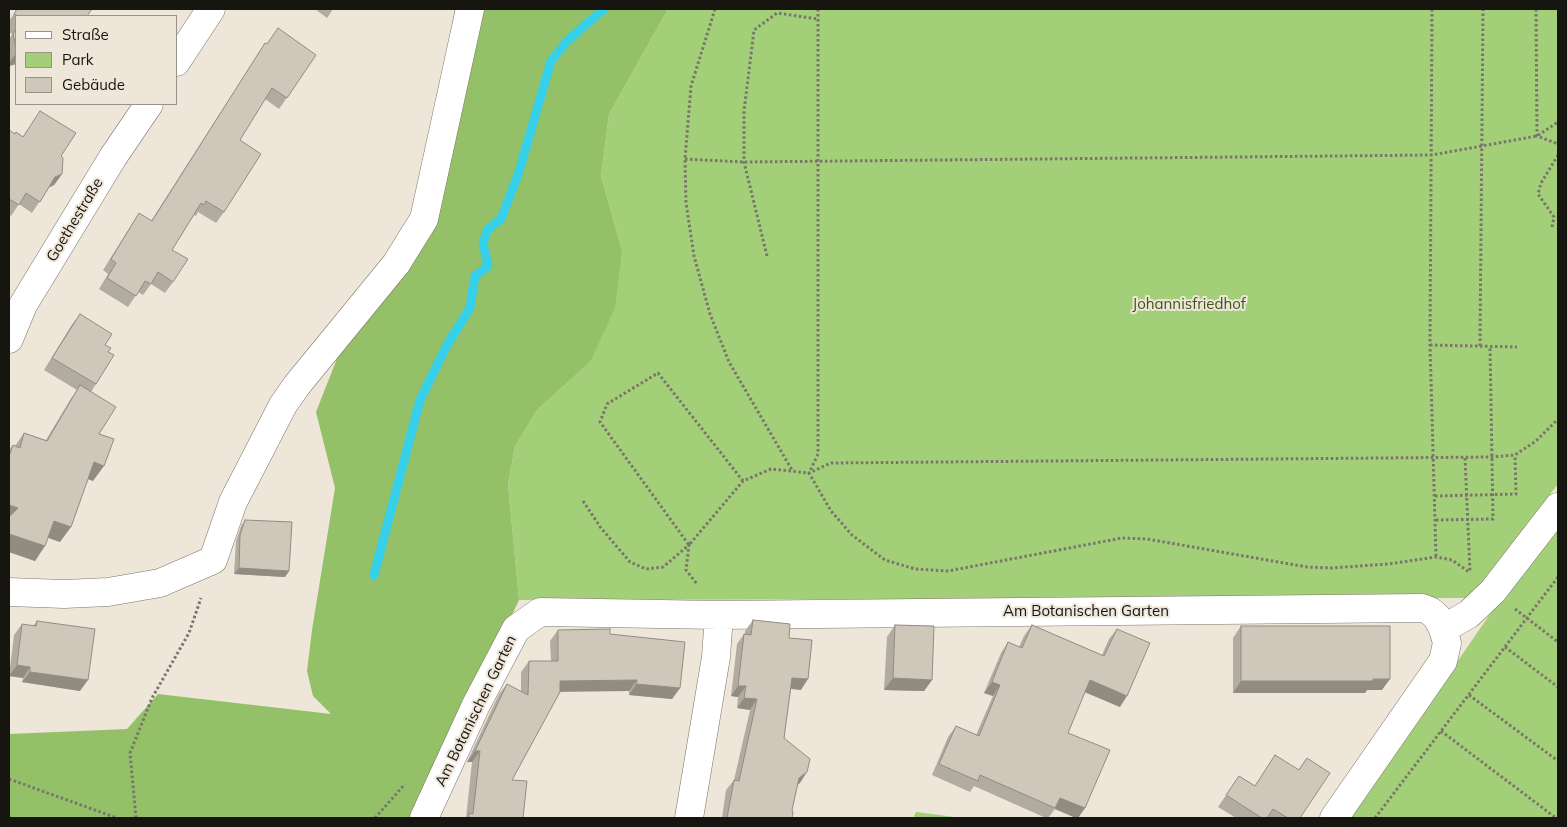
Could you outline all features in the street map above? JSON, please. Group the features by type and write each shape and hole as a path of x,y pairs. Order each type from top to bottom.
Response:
{"street":[{"path":"178,59 211,9"},
{"path":"9,592 64,594 108,592 160,583 213,560 233,502 284,405 297,386 396,264 424,219 470,9"},
{"name":"Goethestraße","path":"9,339 23,306 147,105"},
{"path":"1334,818 1443,661 1447,642 1443,629 1469,614 1493,591 1558,507"},
{"name":"Am Botanischen Garten","path":"424,818 476,705 516,629 540,612 719,614 1422,608 1437,617 1443,629"},
{"path":"690,818 716,658 719,614"}],"path":[{"path":"715,9 691,86 685,159 686,203 694,256 710,314 729,362 792,470"},
{"path":"809,473 818,454 818,9"},
{"path":"1432,9 1430,345 1436,557"},
{"path":"1480,346 1483,9"},
{"path":"1536,9 1536,136"},
{"path":"766,256 744,162 744,111 754,30 777,13 818,19"},
{"path":"685,159 744,162 1432,155 1536,136 1558,122"},
{"path":"1536,136 1558,144"},
{"path":"1552,227 1554,217 1538,194 1541,183 1558,155"},
{"path":"1430,345 1517,347"},
{"path":"1436,520 1493,519 1490,346"},
{"path":"719,614 686,570 689,544 600,422 607,404 658,373 743,482"},
{"path":"583,501 601,528 630,562 646,570 662,567 689,544 743,482 771,469 809,473 831,463 1491,457 1515,455 1536,441 1558,418"},
{"path":"1435,496 1516,494 1515,455"},
{"path":"1465,458 1470,573"},
{"path":"809,473 831,511 852,535 885,560 915,570 948,571 1122,538 1147,539 1315,567 1388,564 1436,557 1452,560 1558,642"},
{"path":"136,818 130,753 152,698 189,633 213,560"},
{"path":"1375,818 1558,577"},
{"path":"1505,647 1558,687"},
{"path":"1469,695 1558,761"},
{"path":"1441,731 1556,818"},
{"path":"9,779 117,818"}],"green space":[{"path":"455,9 668,9 609,114 601,176 622,251 615,308 590,362 537,410 515,446 508,484 519,600 416,818 9,818 9,734 127,729 158,694 331,714 313,696 307,671 335,488 316,412 340,351 417,214"},
{"name":"Johannisfriedhof","path":"668,9 1558,9 1558,484 1471,598 519,600 508,484 515,446 537,410 590,362 622,251 601,176 609,114"},
{"path":"1558,523 1558,818 1350,818 1490,614"},
{"path":"916,812 962,818 913,818"}],"building":[{"path":"17,9 92,9 88,15 14,14"},
{"path":"278,28 316,55 287,98 272,88 240,140 261,154 224,212 206,201 204,205 201,203 172,250 188,259 173,282 158,272 151,284 145,281 136,296 107,278 116,263 111,259 139,213 152,221 265,43 267,44"},
{"path":"40,111 76,133 61,156 63,158 62,174 55,177 40,202 26,193 19,205 9,199 9,130 23,137"},
{"path":"80,314 112,334 105,345 111,348 108,352 114,355 96,384 52,358"},
{"path":"80,385 116,407 99,434 114,439 104,466 94,462 71,527 54,521 45,546 9,534 9,517 18,508 9,505 9,456 13,445 20,448 24,433 47,441"},
{"path":"245,520 292,522 289,571 239,568 240,535"},
{"path":"753,620 790,624 789,638 812,640 808,679 792,678 784,738 810,759 807,772 799,778 792,818 727,818 734,780 739,781 757,699 744,698 746,686 738,686 744,634 751,635"},
{"path":"37,621 95,629 88,680 30,672 30,667 17,665 22,624 36,626"},
{"path":"895,625 934,626 932,680 893,678"},
{"path":"1032,625 1104,656 1117,629 1150,643 1127,696 1090,680 1068,733 1110,750 1085,808 1060,798 1055,808 980,775 978,781 939,764 956,726 979,736 1000,685 992,682 1008,642 1022,648"},
{"path":"1241,626 1390,626 1390,679 1373,679 1373,681 1241,681"},
{"path":"610,629 610,634 685,642 680,688 636,684 637,680 560,681 560,692 512,780 527,781 523,818 469,818 469,813 473,814 480,751 475,751 507,684 528,695 529,661 558,661 558,630"},
{"path":"1275,755 1299,770 1307,758 1330,773 1300,818 1288,818 1273,809 1267,818 1262,818 1226,795 1239,776 1255,786"}],"waterway":[{"path":"374,575 420,400 447,345 470,308 475,276 488,266 483,243 488,229 501,219 518,175 551,61 567,41 604,9"}]}
